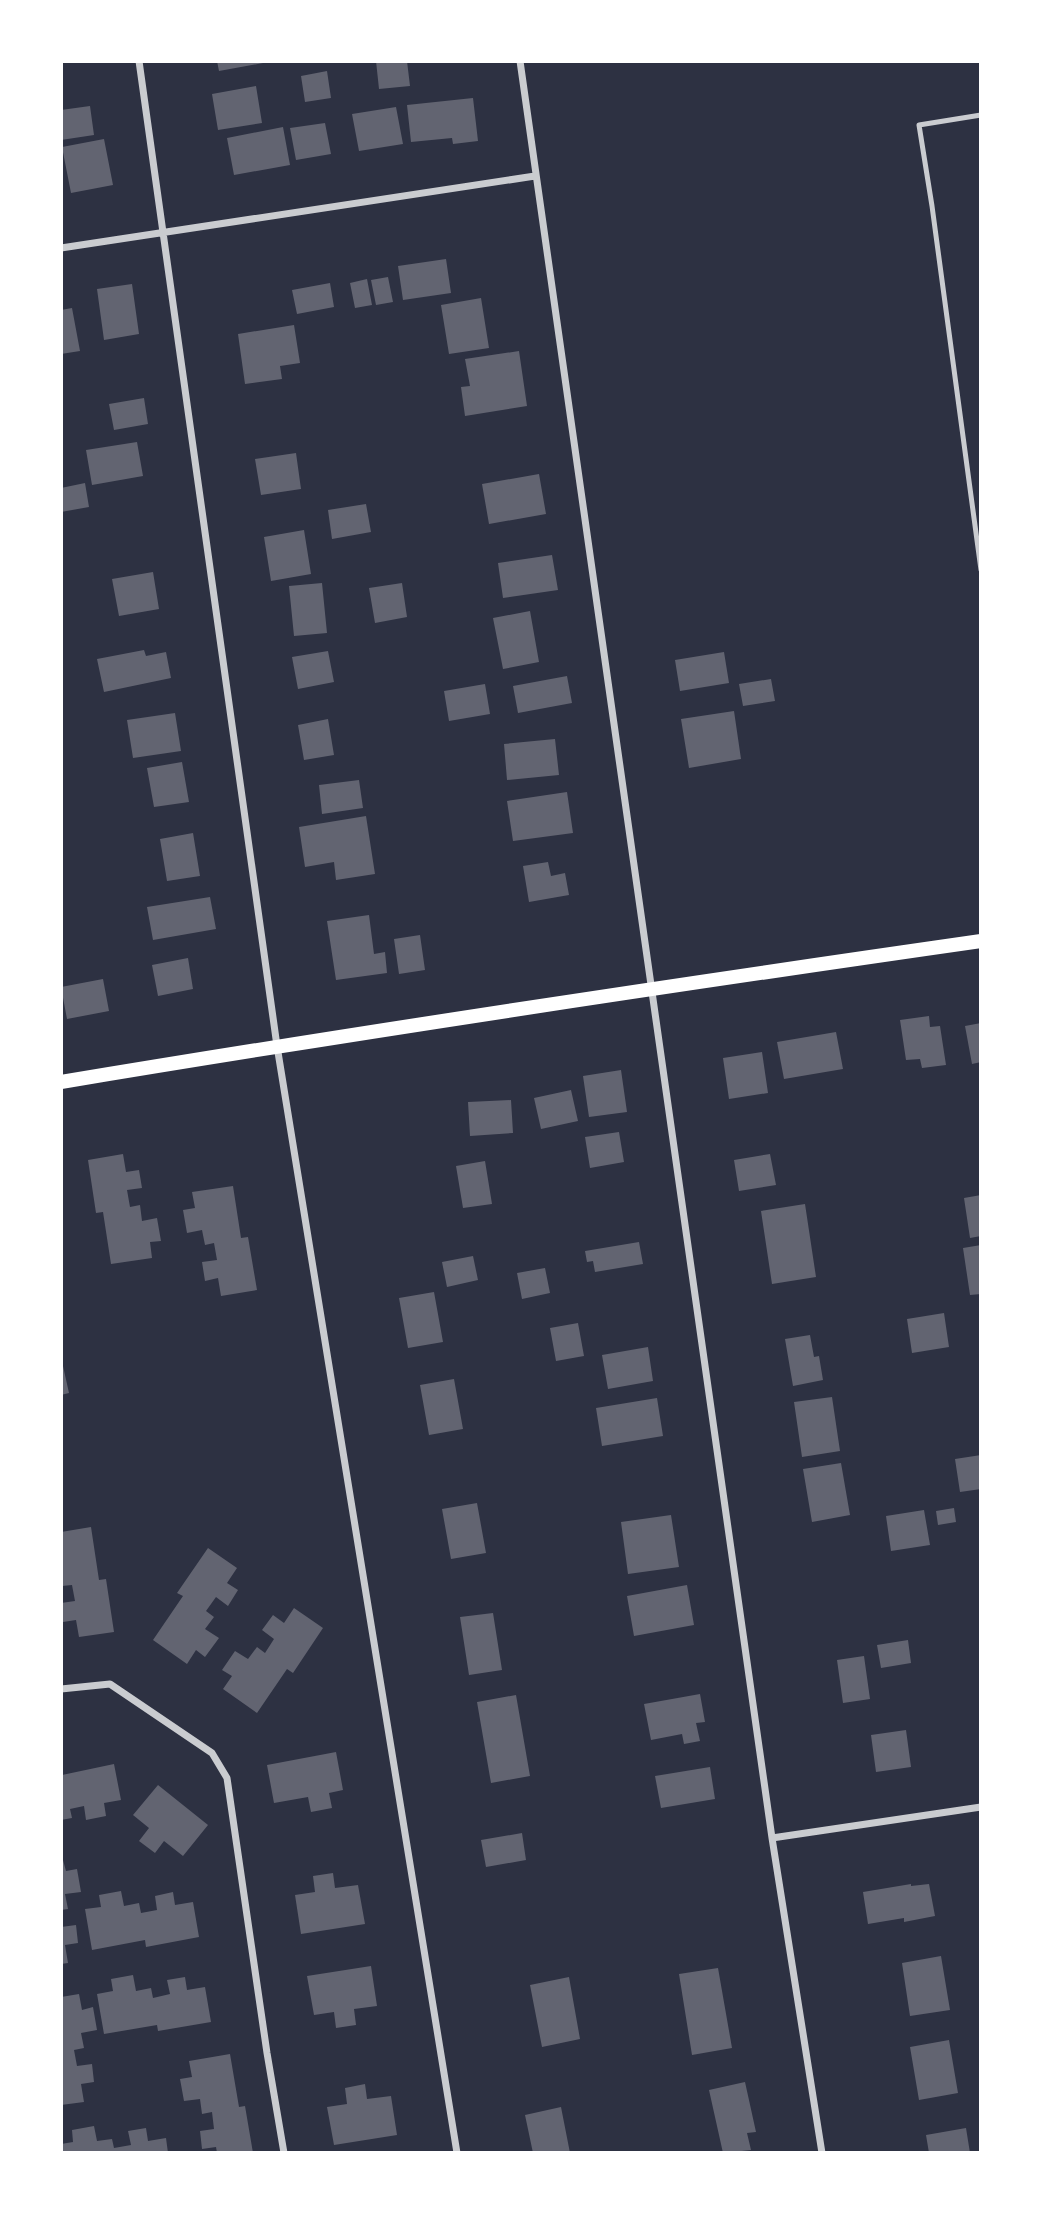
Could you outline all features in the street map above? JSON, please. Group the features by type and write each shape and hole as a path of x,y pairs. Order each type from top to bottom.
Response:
{"main road":[{"path":"61,1082 651,988 981,941"}],"street":[{"path":"139,61 277,1046 457,2153"},
{"path":"520,61 772,1838 822,2153"},
{"path":"61,248 536,176"},
{"path":"61,1689 110,1684 212,1753 227,1778 284,2153"},
{"path":"772,1838 981,1807"}],"lane":[{"path":"981,115 919,125 981,570"}],"building":[{"path":"217,61 263,61 263,63 219,71"},
{"path":"376,61 407,61 410,86 379,89"},
{"path":"327,71 331,98 305,102 301,76"},
{"path":"256,86 262,123 218,130 212,94"},
{"path":"473,98 478,141 453,144 452,138 411,142 407,105"},
{"path":"90,106 94,135 61,140 61,110"},
{"path":"396,107 403,144 359,151 352,114"},
{"path":"325,123 331,154 296,160 290,128"},
{"path":"283,127 290,165 234,175 227,138"},
{"path":"104,139 113,185 71,193 62,147"},
{"path":"446,259 451,293 403,300 398,266"},
{"path":"388,277 393,302 376,305 371,280"},
{"path":"367,279 372,305 355,308 350,283"},
{"path":"330,283 334,307 297,314 292,290"},
{"path":"132,284 139,334 104,340 97,289"},
{"path":"481,298 489,348 449,354 441,305"},
{"path":"72,308 80,351 61,354 61,310"},
{"path":"294,325 300,363 280,366 282,379 245,384 238,334"},
{"path":"519,351 527,406 465,416 461,387 470,386 465,359"},
{"path":"144,398 148,424 114,430 109,404"},
{"path":"137,442 143,476 92,485 86,450"},
{"path":"296,453 301,489 261,495 255,459"},
{"path":"539,474 546,514 489,524 482,484"},
{"path":"85,483 89,507 61,512 61,488"},
{"path":"366,504 371,532 332,539 328,510"},
{"path":"304,530 311,574 271,581 264,537"},
{"path":"552,555 558,590 503,598 498,563"},
{"path":"153,572 159,609 119,616 112,579"},
{"path":"322,583 327,633 294,636 289,586"},
{"path":"402,583 407,617 375,623 369,588"},
{"path":"530,611 539,662 503,669 493,618"},
{"path":"144,650 146,656 166,652 171,678 104,692 97,659"},
{"path":"328,651 334,682 298,689 292,657"},
{"path":"724,652 729,683 680,691 675,660"},
{"path":"567,676 572,703 518,713 513,686"},
{"path":"771,679 775,701 743,706 739,684"},
{"path":"485,684 490,714 449,721 444,691"},
{"path":"734,711 741,759 689,768 681,719"},
{"path":"175,713 181,751 133,758 127,720"},
{"path":"328,719 334,755 304,760 298,725"},
{"path":"555,739 559,775 507,780 504,744"},
{"path":"182,762 189,802 154,807 147,768"},
{"path":"359,780 363,808 322,814 319,785"},
{"path":"567,792 573,833 513,841 507,801"},
{"path":"366,816 375,874 336,880 334,862 305,867 299,827"},
{"path":"193,833 200,876 167,881 160,839"},
{"path":"548,862 551,876 565,873 569,895 529,902 523,866"},
{"path":"210,897 216,929 153,940 147,907"},
{"path":"369,915 374,954 385,952 387,973 336,980 327,921"},
{"path":"420,935 425,970 399,974 394,939"},
{"path":"188,958 193,989 158,996 152,965"},
{"path":"103,979 109,1011 67,1019 61,987"},
{"path":"929,1016 930,1027 940,1026 946,1065 922,1068 920,1059 906,1060 900,1020"},
{"path":"981,1023 981,1062 972,1064 965,1026"},
{"path":"836,1032 843,1069 784,1079 777,1042"},
{"path":"762,1052 768,1093 729,1099 723,1058"},
{"path":"621,1070 627,1112 589,1117 583,1076"},
{"path":"571,1090 578,1121 541,1129 534,1098"},
{"path":"511,1100 513,1133 470,1136 468,1102"},
{"path":"619,1132 624,1162 590,1168 585,1137"},
{"path":"123,1154 126,1172 139,1170 142,1188 127,1190 130,1207 140,1205 142,1221 157,1218 161,1241 150,1242 152,1258 111,1264 103,1212 96,1213 88,1160"},
{"path":"770,1154 776,1185 739,1191 734,1160"},
{"path":"485,1161 492,1204 463,1208 456,1166"},
{"path":"233,1186 241,1238 248,1237 257,1290 221,1296 218,1278 205,1281 202,1262 217,1260 214,1243 205,1245 202,1230 187,1233 183,1210 195,1208 192,1192"},
{"path":"981,1195 981,1236 970,1238 964,1198"},
{"path":"805,1204 816,1277 772,1284 761,1211"},
{"path":"639,1242 643,1264 595,1272 593,1261 587,1262 585,1251"},
{"path":"981,1245 981,1294 970,1295 963,1248"},
{"path":"473,1256 478,1280 447,1287 442,1262"},
{"path":"545,1268 550,1293 522,1299 517,1273"},
{"path":"434,1292 443,1342 408,1348 399,1298"},
{"path":"944,1313 949,1347 912,1353 907,1319"},
{"path":"578,1323 584,1356 556,1361 550,1328"},
{"path":"810,1335 814,1357 819,1356 823,1380 793,1386 785,1339"},
{"path":"648,1347 653,1381 608,1389 602,1355"},
{"path":"61,1357 69,1393 61,1395"},
{"path":"454,1379 463,1429 429,1435 420,1385"},
{"path":"832,1397 840,1451 802,1457 794,1402"},
{"path":"657,1398 663,1436 602,1446 596,1408"},
{"path":"981,1455 981,1489 960,1492 955,1459"},
{"path":"841,1463 850,1515 812,1522 803,1469"},
{"path":"477,1503 486,1553 451,1559 442,1509"},
{"path":"954,1508 956,1522 938,1525 936,1511"},
{"path":"924,1510 930,1545 891,1551 886,1516"},
{"path":"671,1515 679,1567 628,1574 621,1522"},
{"path":"91,1527 99,1580 106,1579 114,1632 79,1637 76,1620 63,1622 61,1611 61,1603 75,1601 72,1585 62,1586 61,1532"},
{"path":"208,1548 237,1568 227,1583 238,1590 228,1606 216,1597 206,1611 214,1617 205,1629 219,1638 205,1657 196,1650 187,1664 153,1640 183,1596 177,1593"},
{"path":"687,1585 694,1625 634,1636 627,1596"},
{"path":"294,1608 323,1628 293,1673 287,1669 257,1713 223,1689 232,1676 222,1670 235,1651 248,1659 257,1647 265,1653 274,1639 262,1630 273,1615 284,1623"},
{"path":"493,1613 502,1670 469,1675 460,1617"},
{"path":"908,1640 911,1663 881,1668 877,1645"},
{"path":"864,1656 870,1699 843,1703 837,1660"},
{"path":"700,1694 705,1722 696,1723 700,1741 684,1744 682,1734 651,1740 644,1704"},
{"path":"516,1695 530,1776 491,1783 477,1702"},
{"path":"906,1730 911,1767 876,1772 871,1735"},
{"path":"336,1752 343,1790 329,1793 332,1808 311,1812 308,1797 274,1803 267,1765"},
{"path":"114,1764 121,1800 104,1803 106,1816 86,1820 84,1806 70,1809 72,1818 61,1820 62,1775"},
{"path":"710,1767 715,1799 661,1808 655,1776"},
{"path":"158,1785 208,1825 183,1856 164,1841 155,1853 139,1841 149,1828 133,1815"},
{"path":"522,1833 526,1860 486,1867 481,1840"},
{"path":"61,1853 66,1871 77,1869 81,1892 65,1894 68,1909 61,1910"},
{"path":"333,1873 335,1888 358,1885 365,1924 301,1934 295,1895 315,1892 313,1876"},
{"path":"911,1884 929,1884 935,1916 904,1922 904,1918 868,1924 863,1892"},
{"path":"121,1891 124,1906 139,1903 141,1913 157,1910 155,1896 173,1892 175,1905 193,1902 199,1937 146,1947 145,1940 92,1950 85,1909 101,1907 99,1895"},
{"path":"76,1925 78,1943 65,1945 68,1963 61,1964 61,1927"},
{"path":"941,1956 950,2010 910,2016 902,1963"},
{"path":"371,1966 377,2006 354,2009 356,2025 336,2028 334,2012 314,2015 307,1976"},
{"path":"718,1968 732,2048 692,2055 679,1974"},
{"path":"133,1975 136,1991 151,1988 153,1998 170,1994 167,1980 185,1977 187,1990 205,1987 211,2022 158,2031 157,2025 104,2034 97,1994 113,1991 111,1979"},
{"path":"569,1977 580,2039 542,2047 530,1985"},
{"path":"79,1994 82,2010 93,2007 97,2030 81,2033 84,2048 74,2050 77,2066 92,2064 94,2082 81,2084 84,2102 61,2105 61,1997"},
{"path":"949,2040 958,2093 919,2100 910,2047"},
{"path":"230,2054 239,2107 245,2106 253,2153 217,2153 216,2147 202,2149 200,2131 214,2129 212,2112 202,2114 200,2099 184,2101 180,2079 192,2077 189,2061"},
{"path":"745,2082 756,2132 747,2133 751,2150 723,2153 709,2090"},
{"path":"365,2084 367,2099 391,2096 397,2135 334,2145 327,2107 347,2104 345,2088"},
{"path":"561,2107 570,2153 533,2153 525,2115"},
{"path":"94,2126 97,2141 112,2139 114,2148 131,2145 128,2131 146,2128 148,2141 166,2138 168,2153 61,2153 61,2144 73,2142 72,2130"},
{"path":"966,2128 970,2153 929,2153 926,2135"}]}
